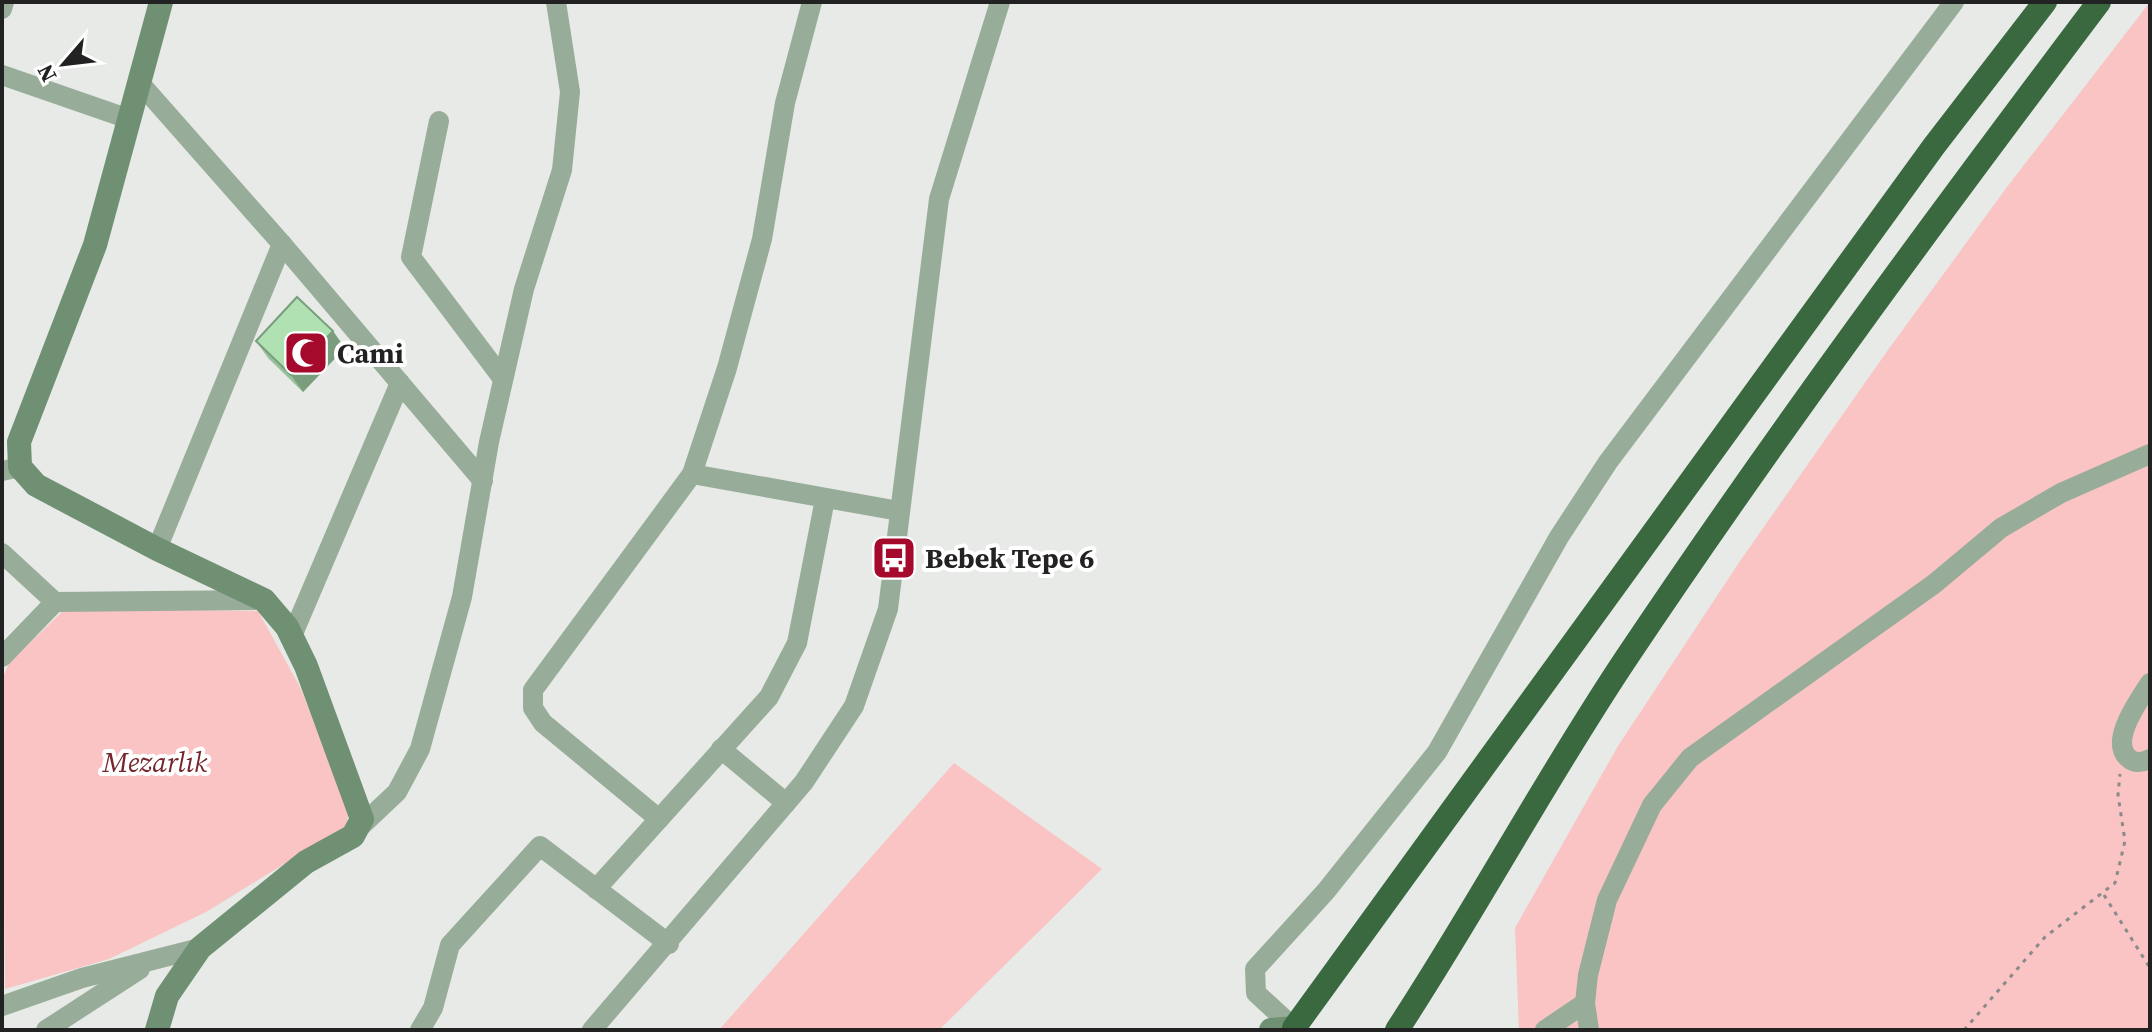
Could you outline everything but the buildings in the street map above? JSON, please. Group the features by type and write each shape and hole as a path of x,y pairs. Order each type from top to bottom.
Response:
{"highway":[{"path":"1287,1029 1934,146 2045,2"},
{"path":"1397,1030 1625,660 1726,511 1971,171 2099,2"}],"street":[{"path":"2,9 4,2"},
{"path":"161,2 95,245 11,469 157,549 264,600 292,636 362,813 361,826"},
{"path":"157,1030 167,996 200,948 306,862 353,836 397,792 420,749 462,597 503,379 524,289 562,170 570,92 556,2"},
{"path":"659,819 543,723 531,699 537,682 692,474 727,368 762,239 785,103 812,2"},
{"path":"592,1030 669,944 786,803 854,706 888,609 939,199 1000,2"},
{"path":"1287,1029 1256,993 1255,969 1326,891 1437,752 1559,537 1608,462 1954,2"},
{"path":"2,75 129,119"},
{"path":"139,82 282,244 483,481"},
{"path":"439,121 411,257 503,379"},
{"path":"157,549 282,244"},
{"path":"292,636 400,383"},
{"path":"1589,1030 1585,1003 1593,948 1616,877 1652,805 1690,758 1890,617 2011,521 2061,493 2150,454"},
{"path":"692,474 899,511"},
{"path":"596,889 769,697 797,643 825,499"},
{"path":"2,553 55,602 264,600"},
{"path":"2,657 55,602"},
{"path":"2150,683 2123,734 2122,746 2127,756 2136,762 2150,759"},
{"path":"721,749 786,803"},
{"path":"420,1030 433,1008 450,945 540,846 669,944"},
{"path":"2,1006 82,978 200,948"},
{"path":"46,1030 153,960"},
{"path":"1545,1030 1585,1003"}],"path":[{"path":"1964,1030 2045,937 2104,895 2119,875 2124,853 2118,785 2127,756"},
{"path":"2104,895 2150,968"}],"green space":[{"path":"2150,2 2150,1030 1519,1030 1515,928 1618,746 1740,561 1888,350 2007,187"},
{"name":"Mezarlık","path":"66,608 258,611 300,687 349,812 346,826 206,912 109,959 5,989 2,680 9,663"},
{"path":"954,763 1102,869 939,1030 719,1030"}],"place":[{"name":"Cami","path":"306,353"},
{"name":"Bebek Tepe 6","path":"894,558"}]}
